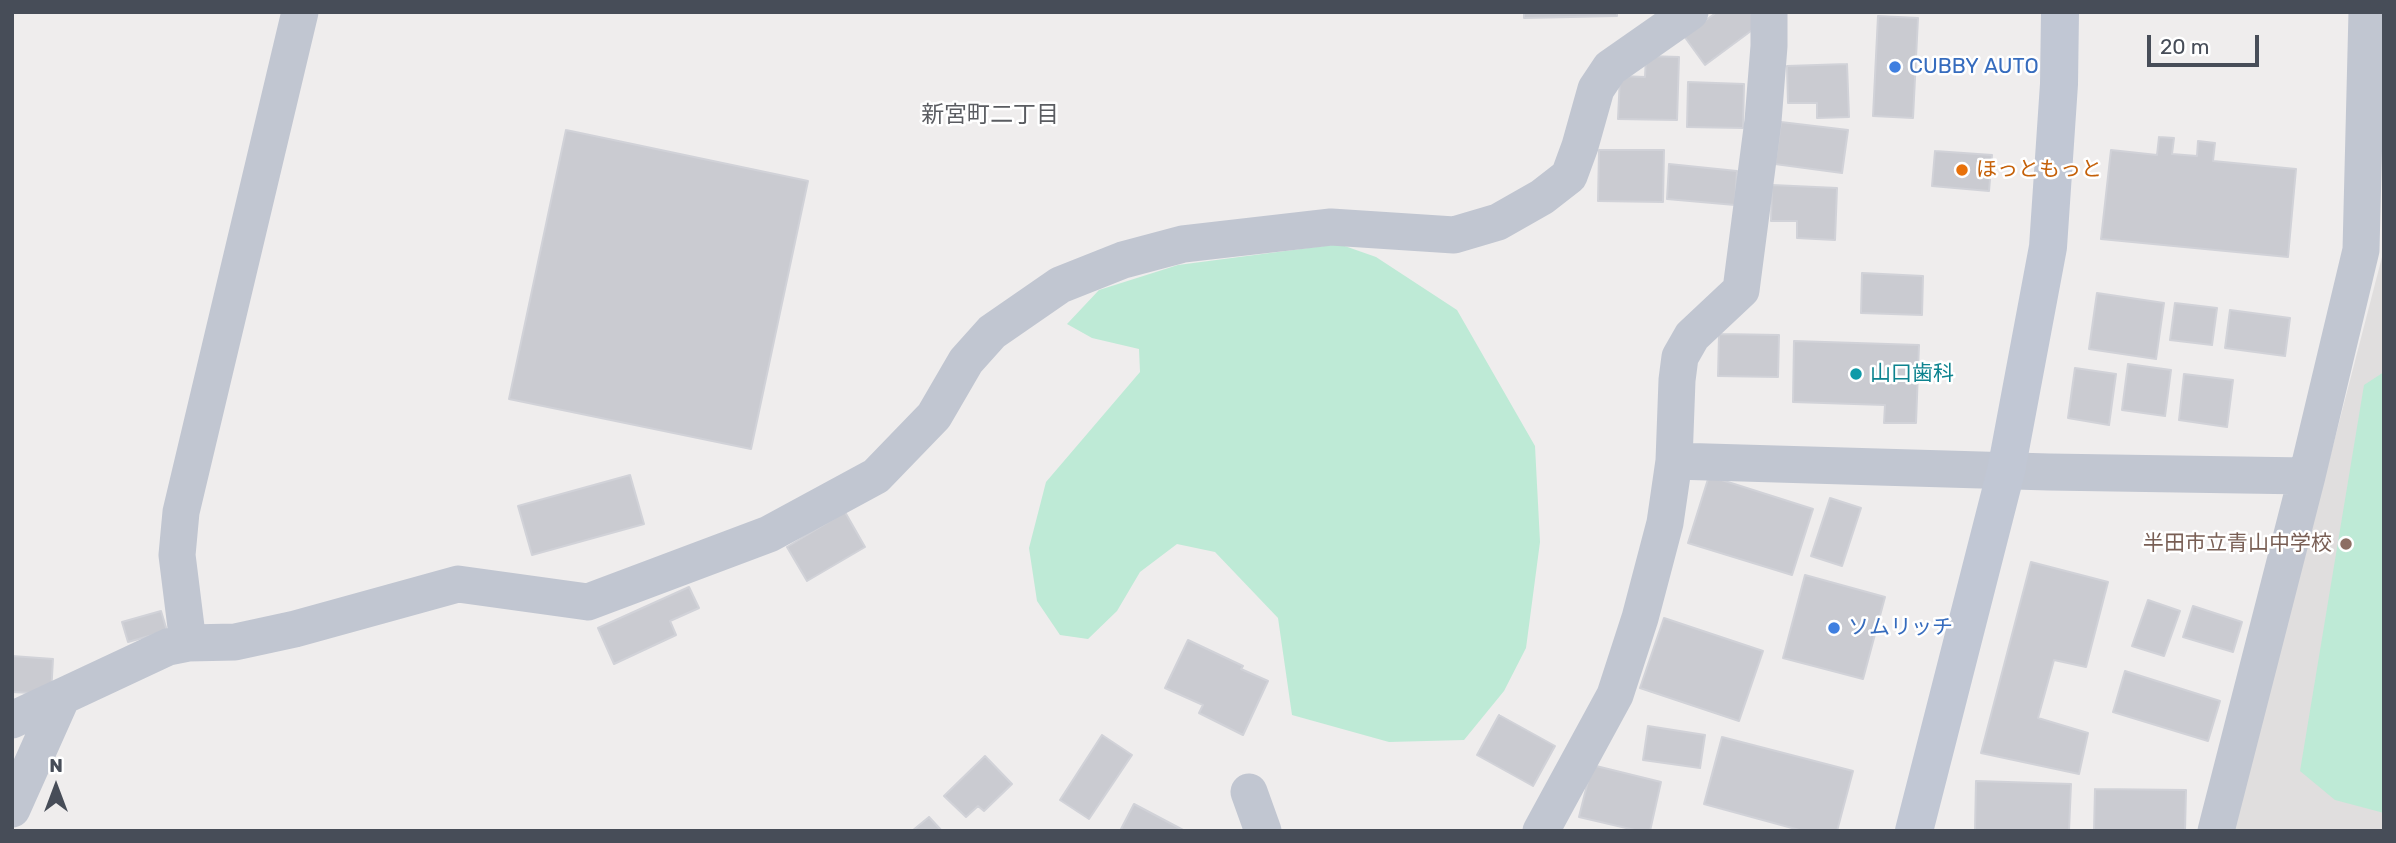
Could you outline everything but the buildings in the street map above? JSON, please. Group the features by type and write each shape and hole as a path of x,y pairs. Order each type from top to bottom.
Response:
{"street":[{"path":"188,643 177,555 181,512 300,12"},
{"path":"12,720 142,658 188,643 235,642 295,629 458,584 588,602 769,534 877,476 934,416 966,360 992,332 1060,285 1123,260 1183,244 1331,227 1454,235 1498,222 1520,210 1569,176 1596,89 1611,68 1690,12"},
{"path":"1541,831 1615,695 1640,618 1665,523 1674,461 1680,358 1692,336 1741,290 1763,121 1769,12"},
{"path":"1914,831 2006,471 2048,247 2059,84 2060,12"},
{"path":"2216,831 2307,476 2361,250 2367,12"},
{"path":"1674,461 2006,471 2307,476"},
{"path":"12,809 62,697"},
{"path":"1249,792 1263,831"}],"shaded area":[{"name":"半田市立青山中学校","path":"2384,137 2384,831 2233,831 2382,257"}],"green space":[{"path":"1339,244 1376,257 1457,310 1535,446 1540,542 1526,648 1504,691 1464,740 1389,742 1292,715 1278,618 1215,552 1177,544 1140,572 1117,611 1088,639 1060,635 1037,601 1029,548 1046,482 1140,372 1139,349 1092,338 1067,324 1099,290 1178,265"},
{"path":"2384,372 2384,813 2335,800 2300,771 2364,385"}],"place":[{"name":"CUBBY AUTO","path":"1895,67"},
{"name":"ほっともっと","path":"1962,170"},
{"name":"山口歯科","path":"1856,374"},
{"name":"半田市立青山中学校","path":"2346,544"},
{"name":"ソムリッチ","path":"1834,628"}],"district":[{"name":"新宮町二丁目","path":"990,115"}]}
